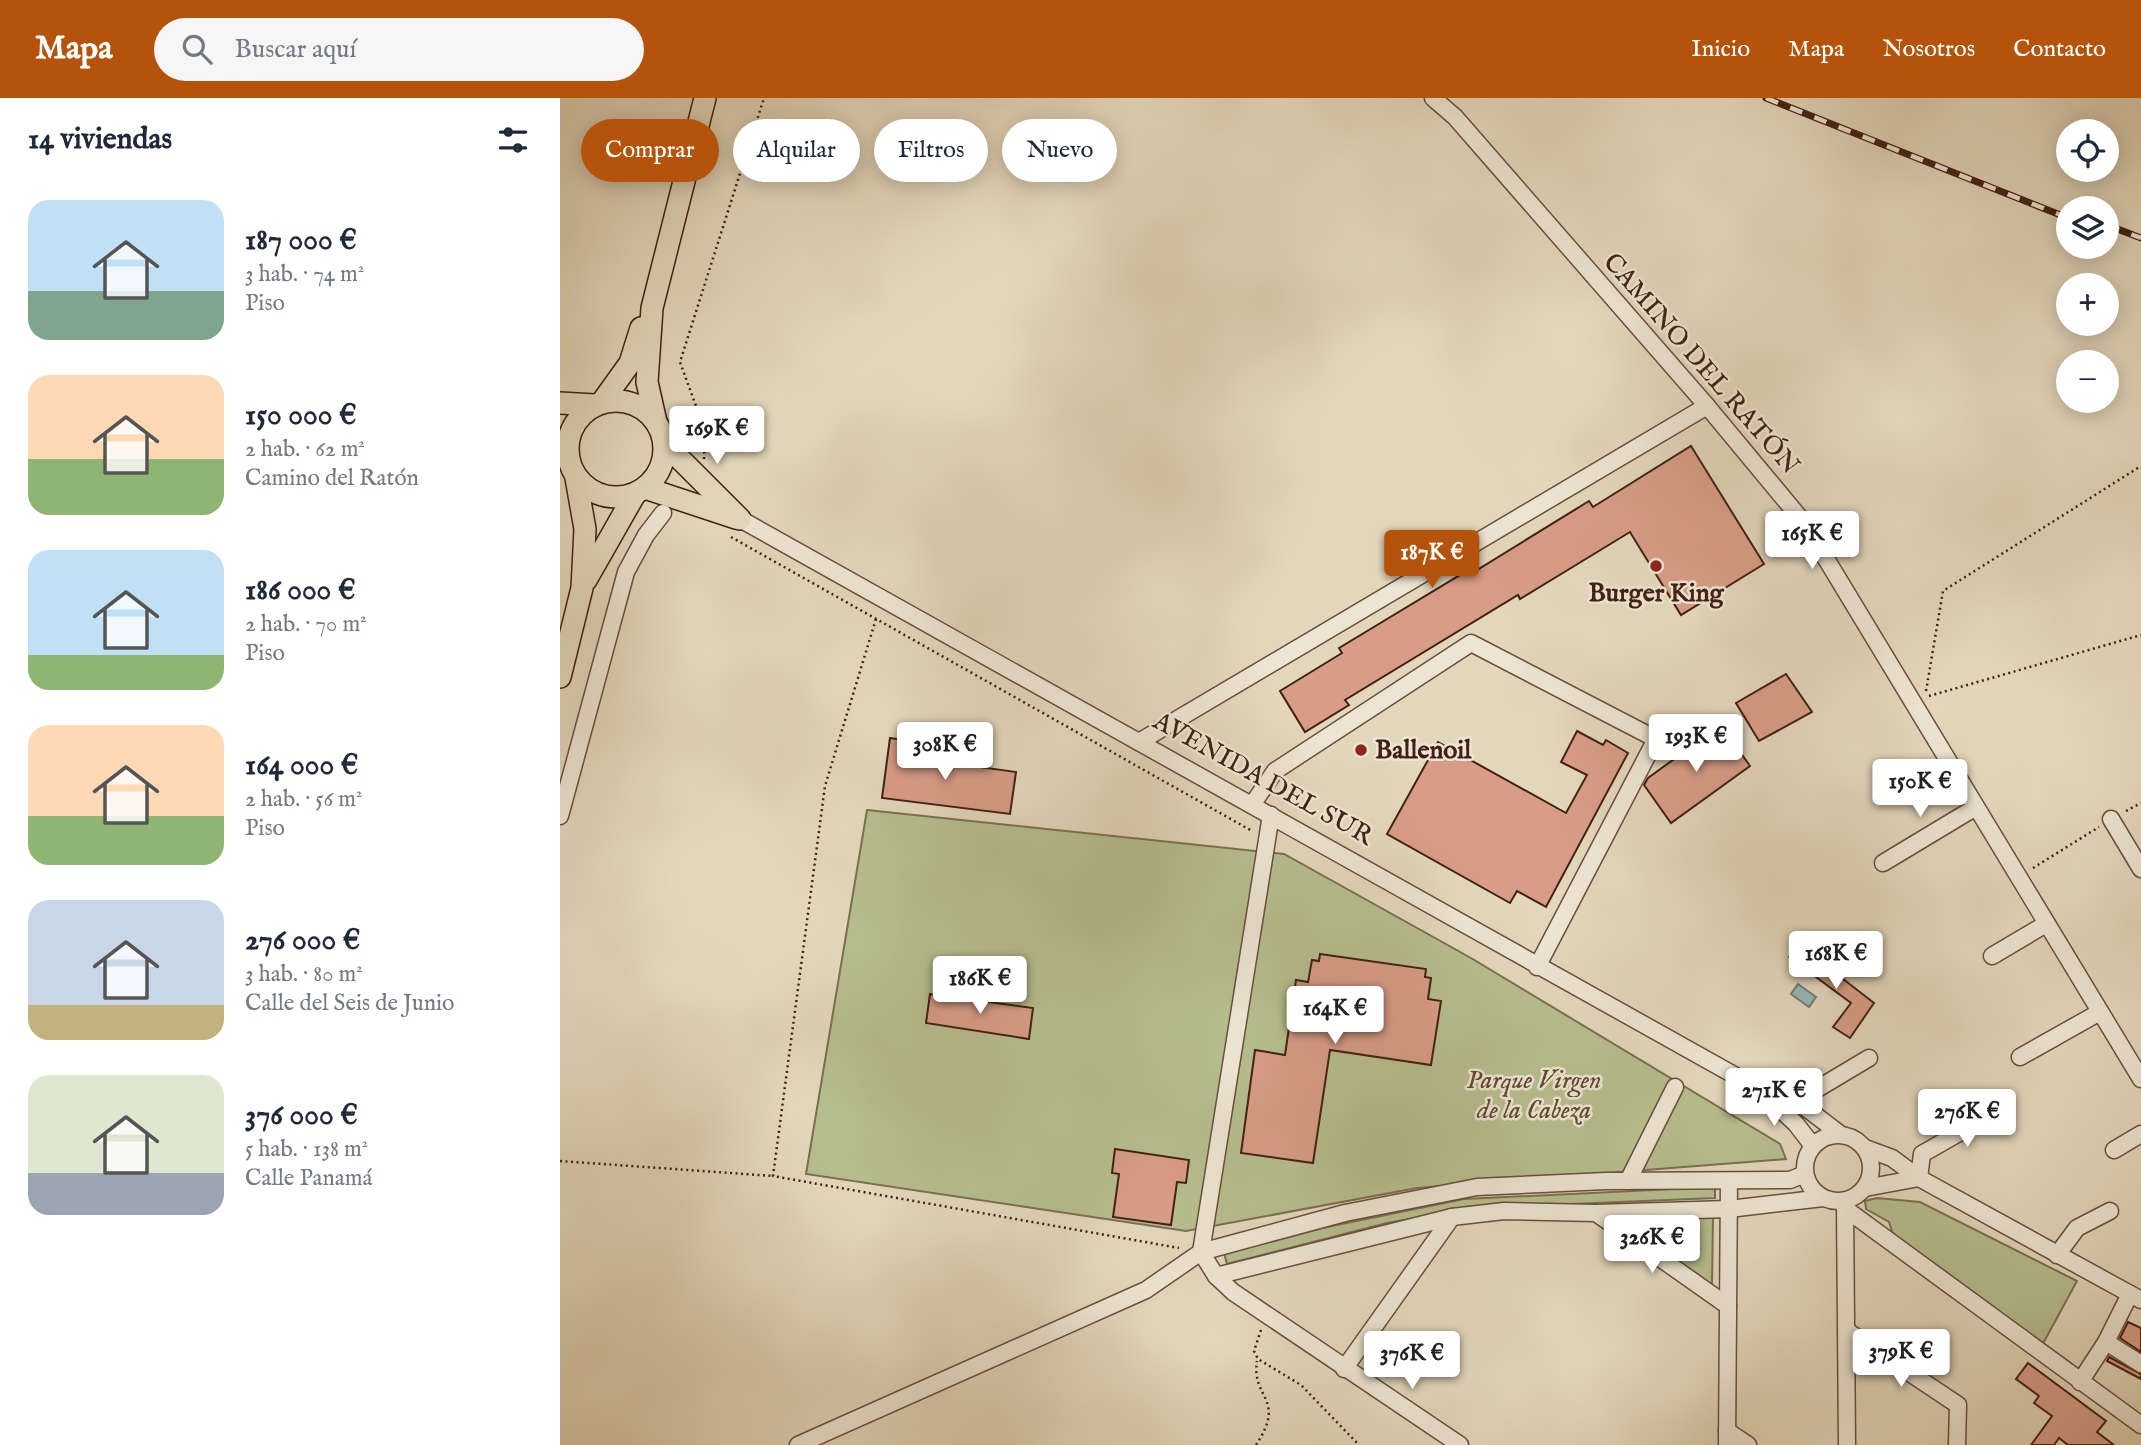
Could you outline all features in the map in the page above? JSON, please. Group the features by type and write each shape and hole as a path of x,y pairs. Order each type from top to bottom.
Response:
{"main road":[{"path":"560,677 582,589 585,529 576,478 564,448 574,425 599,404 629,363 652,308 705,98"},
{"path":"582,589 640,491 661,468 664,443 647,382 652,308"},
{"path":"560,403 599,404 617,400 632,403 646,411 656,422"},
{"name":"AVENIDA DEL SUR","path":"664,443 703,482 735,528"},
{"path":"576,478 588,489 602,496 619,498 640,491"},
{"name":"AVENIDA DEL SUR","path":"640,491 735,528"}],"street":[{"name":"CAMINO DEL RATÓN","path":"1433,98 1455,117 1707,406 1805,524 2046,924 2139,1070"},
{"path":"1139,742 1707,406"},
{"path":"560,816 626,572 646,535 663,513"},
{"name":"AVENIDA DEL SUR","path":"735,528 1139,742 1758,1089 1797,1101 1840,1134"},
{"path":"1252,805 1275,771 1471,643 1656,739 1537,967"},
{"path":"1883,863 1976,807"},
{"path":"1271,816 1201,1252 1216,1276 1233,1292 1460,1445"},
{"path":"2111,819 2141,869"},
{"path":"1992,956 2046,924"},
{"path":"2020,1057 2100,1012"},
{"path":"1797,1101 1868,1058"},
{"path":"1628,1181 1675,1087"},
{"name":"AVENIDA DEL SUR","path":"1758,1089 1796,1124 1813,1146"},
{"path":"1919,1178 1922,1154 1999,1110"},
{"path":"1823,1198 1808,1184 1805,1174 1807,1154 1813,1146 1830,1135 1840,1134 1892,1158 1919,1178 2135,1297 2080,1382"},
{"path":"2113,1150 2141,1134"},
{"path":"1847,1445 1846,1205 1865,1188 1872,1168 1865,1147"},
{"path":"798,1445 1146,1290 1201,1252 1345,1213 1477,1187 1628,1181 1790,1180 1805,1174"},
{"path":"1865,1188 1919,1178"},
{"path":"1728,1181 1727,1438 1748,1445"},
{"path":"1216,1276 1452,1217 1504,1211 1596,1213 1729,1209 1823,1198 1846,1205 2141,1425"},
{"path":"2057,1255 2077,1228 2110,1212"},
{"path":"1596,1213 1728,1306"},
{"path":"1344,1368 1452,1217"},
{"path":"1847,1331 1958,1405 1957,1445"},
{"path":"2106,1342 2141,1364"}],"path":[{"path":"703,482 705,431 680,362 764,98"},
{"path":"2141,466 1943,591 1924,698 2141,635"},
{"path":"735,528 876,619 1255,833"},
{"path":"774,1176 825,786 876,619"},
{"path":"2018,877 2141,803"},
{"path":"560,1161 774,1176 1201,1252"},
{"path":"1268,1317 1254,1351 1258,1359 1301,1385 1359,1445"},
{"path":"1256,1445 1270,1424 1268,1399 1256,1368 1258,1359"}],"green space":[{"name":"Parque Virgen de la Cabeza","path":"867,810 1284,854 1471,958 1780,1144 1786,1159 1417,1188 1186,1231 806,1174"},
{"path":"1715,1187 1715,1198 1475,1208 1387,1223 1227,1264 1224,1253 1322,1228 1464,1199"},
{"path":"1877,1198 1920,1202 2077,1281 2039,1351 1894,1238 1889,1222 1866,1209 1865,1201"},
{"path":"1713,1217 1712,1285 1619,1218"}],"water":[{"path":"1798,984 1816,997 1809,1007 1791,994"}],"building":[{"path":"1691,446 1764,564 1681,615 1630,532 1520,599 1518,595 1345,700 1349,705 1305,732 1280,691 1342,653 1339,648 1475,566 1477,570 1589,501 1593,507"},
{"path":"1786,674 1812,712 1759,741 1736,703"},
{"path":"1721,725 1750,766 1671,823 1644,785 1648,778"},
{"path":"1577,731 1603,745 1606,740 1628,753 1546,907 1517,891 1510,903 1387,834 1438,742 1566,813 1587,775 1561,762"},
{"path":"890,738 918,742 916,758 1016,772 1010,814 882,798"},
{"path":"1798,944 1874,1003 1850,1038 1833,1027 1851,1003 1789,957"},
{"path":"1320,954 1426,969 1425,977 1431,978 1428,999 1441,1001 1431,1065 1330,1050 1313,1163 1241,1153 1255,1050 1285,1055 1296,980 1308,982 1312,960 1319,961"},
{"path":"930,994 1033,1008 1029,1039 926,1023"},
{"path":"1115,1149 1189,1160 1186,1183 1177,1182 1171,1225 1113,1217 1119,1174 1112,1173"},
{"path":"2128,1322 2141,1328 2141,1352 2120,1338"},
{"path":"2109,1357 2141,1374 2141,1379 2107,1361"},
{"path":"2028,1363 2106,1421 2097,1432 2114,1445 2068,1445 2059,1438 2054,1445 2031,1445 2052,1416 2034,1403 2039,1396 2016,1379"}],"railway":[{"path":"1766,98 2056,213"},
{"path":"2119,230 2141,238"}],"place":[{"name":"Burger King","path":"1656,566"},
{"name":"Ballenoil","path":"1361,750"}]}
